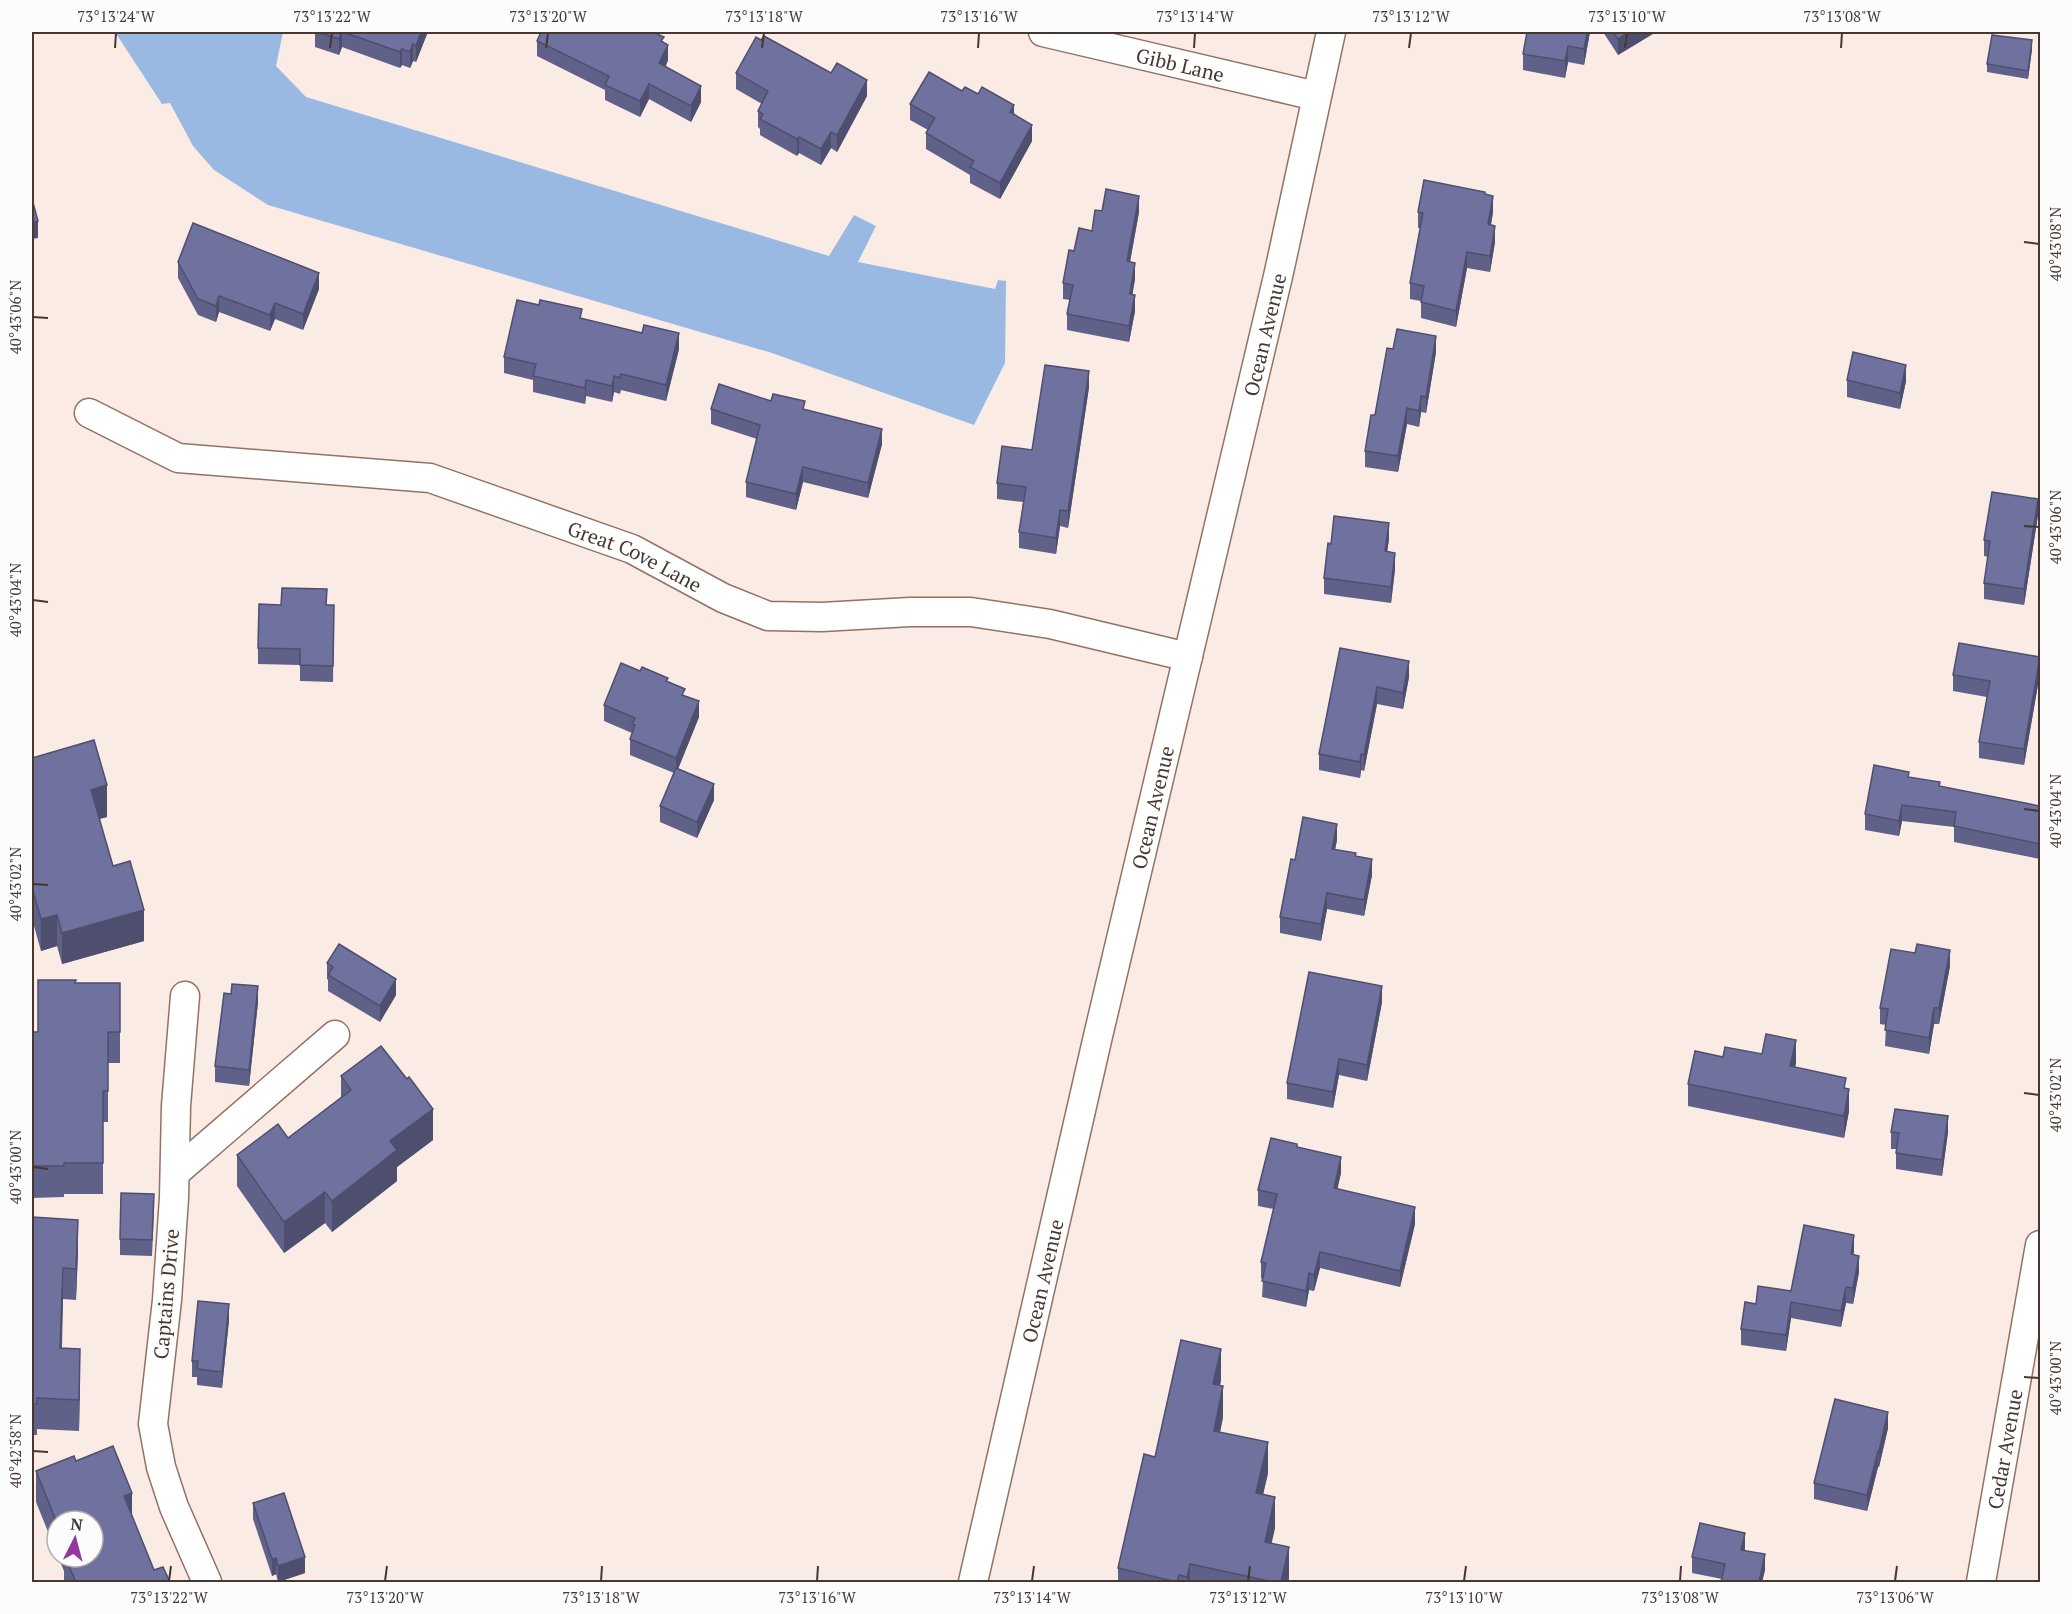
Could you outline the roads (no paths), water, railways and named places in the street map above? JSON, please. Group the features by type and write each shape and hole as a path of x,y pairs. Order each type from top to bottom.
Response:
{"street":[{"name":"Gibb Lane","path":"1043,32 1316,96"},
{"name":"Ocean Avenue","path":"973,1582 1098,1036 1279,272 1331,32"},
{"name":"Great Cove Lane","path":"89,413 178,458 430,478 632,549 723,598 768,615 971,612 1050,624 1188,657"},
{"name":"Captains Drive","path":"185,996 176,1106 175,1173 166,1300 153,1424 160,1467 174,1507 207,1582"},
{"path":"175,1173 335,1035"},
{"name":"Cedar Avenue","path":"1981,1582 2040,1245"}],"water":[{"path":"115,32 283,32 276,66 306,97 829,256 854,215 876,226 858,262 995,289 998,280 1006,281 1005,363 974,425 772,353 268,205 214,170 193,146 170,103 162,104"}]}
